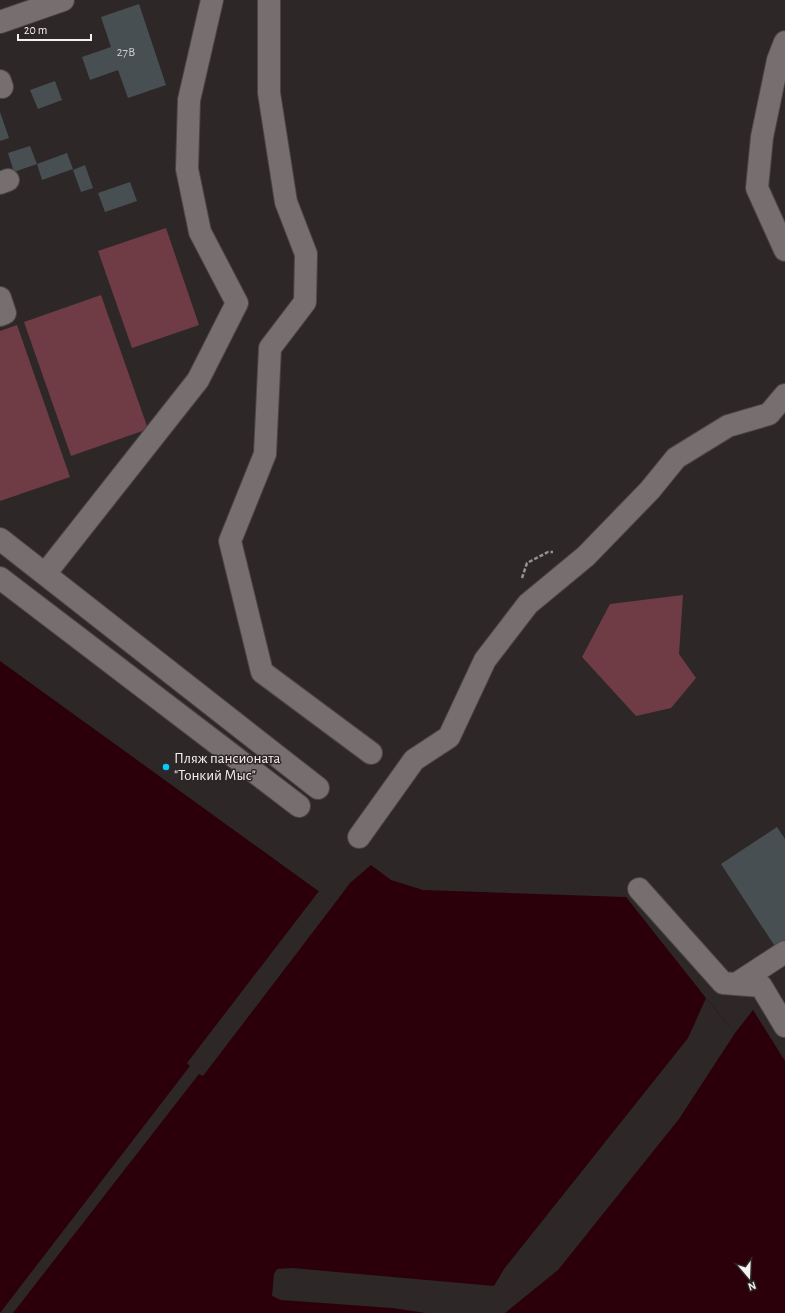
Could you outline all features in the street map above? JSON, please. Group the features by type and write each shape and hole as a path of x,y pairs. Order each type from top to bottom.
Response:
{"lane":[{"path":"0,22 63,0"},
{"path":"45,574 198,380 237,303 200,232 187,169 189,100 212,0"},
{"path":"269,0 269,93 286,202 306,254 305,302 270,348 265,454 230,541 262,672 371,753"},
{"path":"785,42 778,60 762,137 757,188 785,250"},
{"path":"0,298 5,313 0,315"},
{"path":"359,837 414,760 449,737 485,660 528,604 586,556 650,490 676,458 728,426 777,419 785,395"},
{"path":"0,539 318,788"},
{"path":"0,578 300,806"},
{"path":"639,889 723,983 761,986 785,1026"},
{"path":"736,984 785,952"}],"shaded area":[{"path":"166,228 199,325 132,348 98,251"},
{"path":"101,295 148,429 71,456 24,322"},
{"path":"17,325 70,477 0,501 0,331"},
{"path":"683,595 679,654 696,678 671,708 636,716 582,657 610,604"},
{"path":"0,661 335,903 350,883 371,865 391,880 423,890 626,897 735,1033 753,1010 785,1061 785,1313 0,1313"}],"pier":[{"path":"319,891 335,903 203,1076 199,1074 13,1313 0,1313 190,1066 187,1063"},
{"path":"706,998 735,1033 679,1119 558,1270 505,1313 426,1313 392,1308 281,1300 272,1296 274,1274 277,1269 292,1268 494,1286 504,1269 688,1038"}],"building":[{"path":"139,4 166,85 128,98 118,70 90,80 82,57 111,47 101,17"},
{"path":"55,81 62,100 38,109 30,90"},
{"path":"0,112 9,138 0,141"},
{"path":"30,146 37,164 14,172 8,153"},
{"path":"67,153 73,169 42,180 37,164"},
{"path":"85,165 93,188 81,192 73,170"},
{"path":"130,182 137,201 105,212 98,193"},
{"path":"777,827 785,839 785,946 778,951 721,864"}],"place":[{"name":"Пляж пансионата \"Тонкий Мыс\"","path":"166,767"}]}
